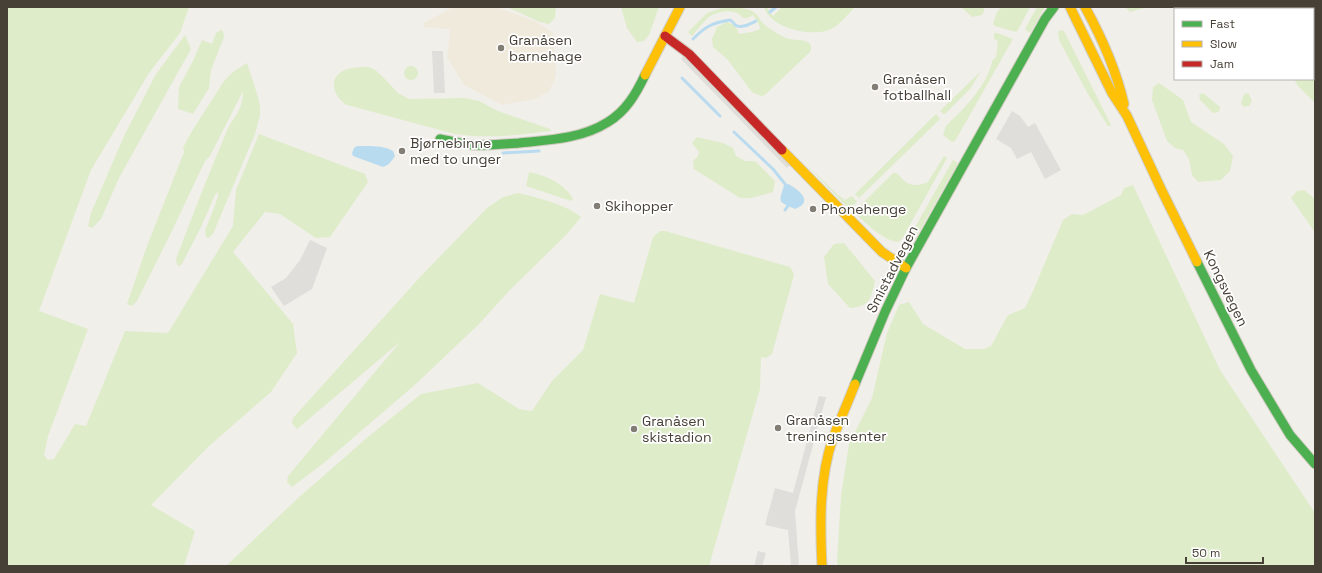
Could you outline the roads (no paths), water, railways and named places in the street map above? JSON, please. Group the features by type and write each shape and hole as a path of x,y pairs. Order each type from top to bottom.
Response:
{"street":[{"path":"440,139 474,145 498,145 565,138 594,130 608,122 623,110 635,96 680,7"},
{"name":"Smistadvegen","path":"822,566 821,520 823,484 831,446 884,312 906,268 1045,19 1054,7"},
{"name":"Kongsvegen","path":"1070,7 1112,93 1127,116 1251,370 1290,435 1315,464"},
{"name":"Kongsvegen","path":"1085,7 1112,64 1121,89 1127,116"},
{"path":"666,36 689,54 882,252 906,268"}],"water":[{"path":"357,146 376,146 389,149 393,151 395,156 390,163 383,167 353,156 352,153 354,148"},
{"path":"788,184 800,192 804,199 804,203 795,209 782,203 781,201 784,185"}],"waterway":[{"path":"770,12 776,7"},
{"path":"693,39 706,28 718,22 730,20 737,26 746,26 756,21"},
{"path":"682,78 720,116"},
{"path":"734,132 773,169 785,184"},
{"path":"503,153 539,151"},
{"path":"785,210 788,206"}],"place":[{"name":"Granåsen barnehage","path":"501,48"},
{"name":"Granåsen fotballhall","path":"875,87"},
{"name":"Bjørnebinne med to unger","path":"402,151"},
{"name":"Skihopper","path":"597,206"},
{"name":"Phonehenge","path":"813,209"},
{"name":"Granåsen treningssenter","path":"778,428"},
{"name":"Granåsen skistadion","path":"634,429"}]}
